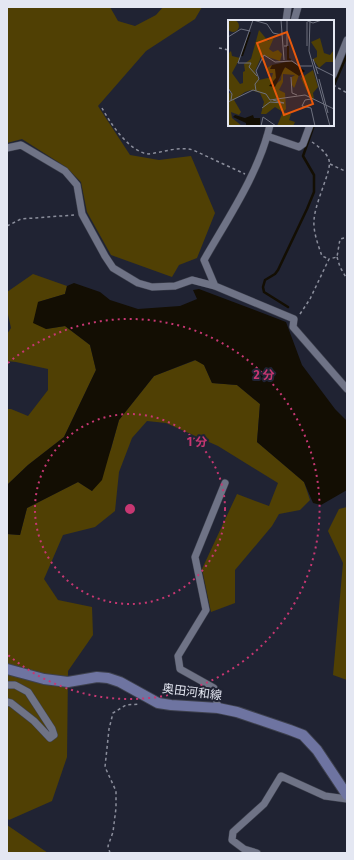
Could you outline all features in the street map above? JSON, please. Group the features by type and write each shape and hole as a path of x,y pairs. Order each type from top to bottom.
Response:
{"main road":[{"name":"奥田河和線","path":"7,669 44,679 68,682 97,677 108,678 120,682 158,703 218,708 237,712 290,730 303,735 317,750 347,794"}],"street":[{"path":"286,20 288,7"},
{"path":"294,20 298,7"},
{"path":"334,72 347,40"},
{"path":"214,286 204,260 251,177 268,136 270,126"},
{"path":"268,136 299,147 302,144 310,126"},
{"path":"7,148 21,145 65,171 77,184 82,214 113,268 138,282 152,286 175,286 192,280 214,286 294,319 293,327 347,389"},
{"path":"218,708 214,688 180,669 178,656 206,610 196,557 225,483"},
{"path":"7,684 15,685 28,692 52,729 54,735 50,738 34,721 7,702"},
{"path":"257,853 244,849 232,840 233,832 264,804 281,776 325,796 347,799"}],"path":[{"path":"219,48 228,50"},
{"path":"334,85 347,93"},
{"path":"102,108 110,122 128,143 139,151 149,154 186,148 251,177"},
{"path":"305,138 322,150 328,157 330,164 316,210 314,226 322,256 329,259 337,257"},
{"path":"330,164 347,172"},
{"path":"7,226 21,219 82,214"},
{"path":"347,238 340,240 337,257 340,267 347,279"},
{"path":"294,319 298,317 306,305 329,259"},
{"path":"110,853 108,846 113,832 116,808 116,791 105,767 109,729 113,713 126,705 158,703"}],"shaded area":[{"path":"7,7 110,7 118,21 135,26 156,15 163,7 202,7 195,19 146,51 98,106 130,155 159,160 191,156 215,213 197,258 179,265 172,277 111,255 87,212 81,182 66,167 22,139 7,143"},
{"path":"33,274 67,286 65,294 38,302 46,329 65,326 90,345 96,370 64,437 28,465 7,485 7,409 11,409 28,416 48,390 48,369 7,361 7,334 11,328 7,310 7,292"},
{"path":"74,283 100,292 110,300 138,309 180,306 197,299 193,290 199,289 286,322 302,365 335,409 347,421 347,490 321,505 313,503 304,482 257,442 260,404 237,385 212,383 204,365 195,360 154,376 119,420 102,480 92,491 78,482 27,508 20,535 7,534 7,485 28,465 64,437 96,370 90,345 65,326 46,329 33,323 38,302 65,294 67,286"},
{"path":"196,360 204,365 212,383 237,385 260,404 257,442 304,482 310,500 300,510 279,514 272,526 235,570 235,603 211,612 202,569 237,494 269,506 278,483 218,446 166,423 147,421 132,438 119,472 115,511 95,527 63,535 44,579 58,600 92,607 93,635 68,671 67,757 52,801 9,820 7,818 7,534 20,535 27,508 78,482 92,491 111,449 119,420 154,376"},
{"path":"347,507 347,680 333,675 343,563 328,531 339,509"},
{"path":"7,825 48,853 7,853"}],"waterway":[{"path":"334,85 347,55"},
{"path":"288,307 264,292 263,287 265,280 275,274 278,270 314,192 314,175 303,156 314,126"}]}
